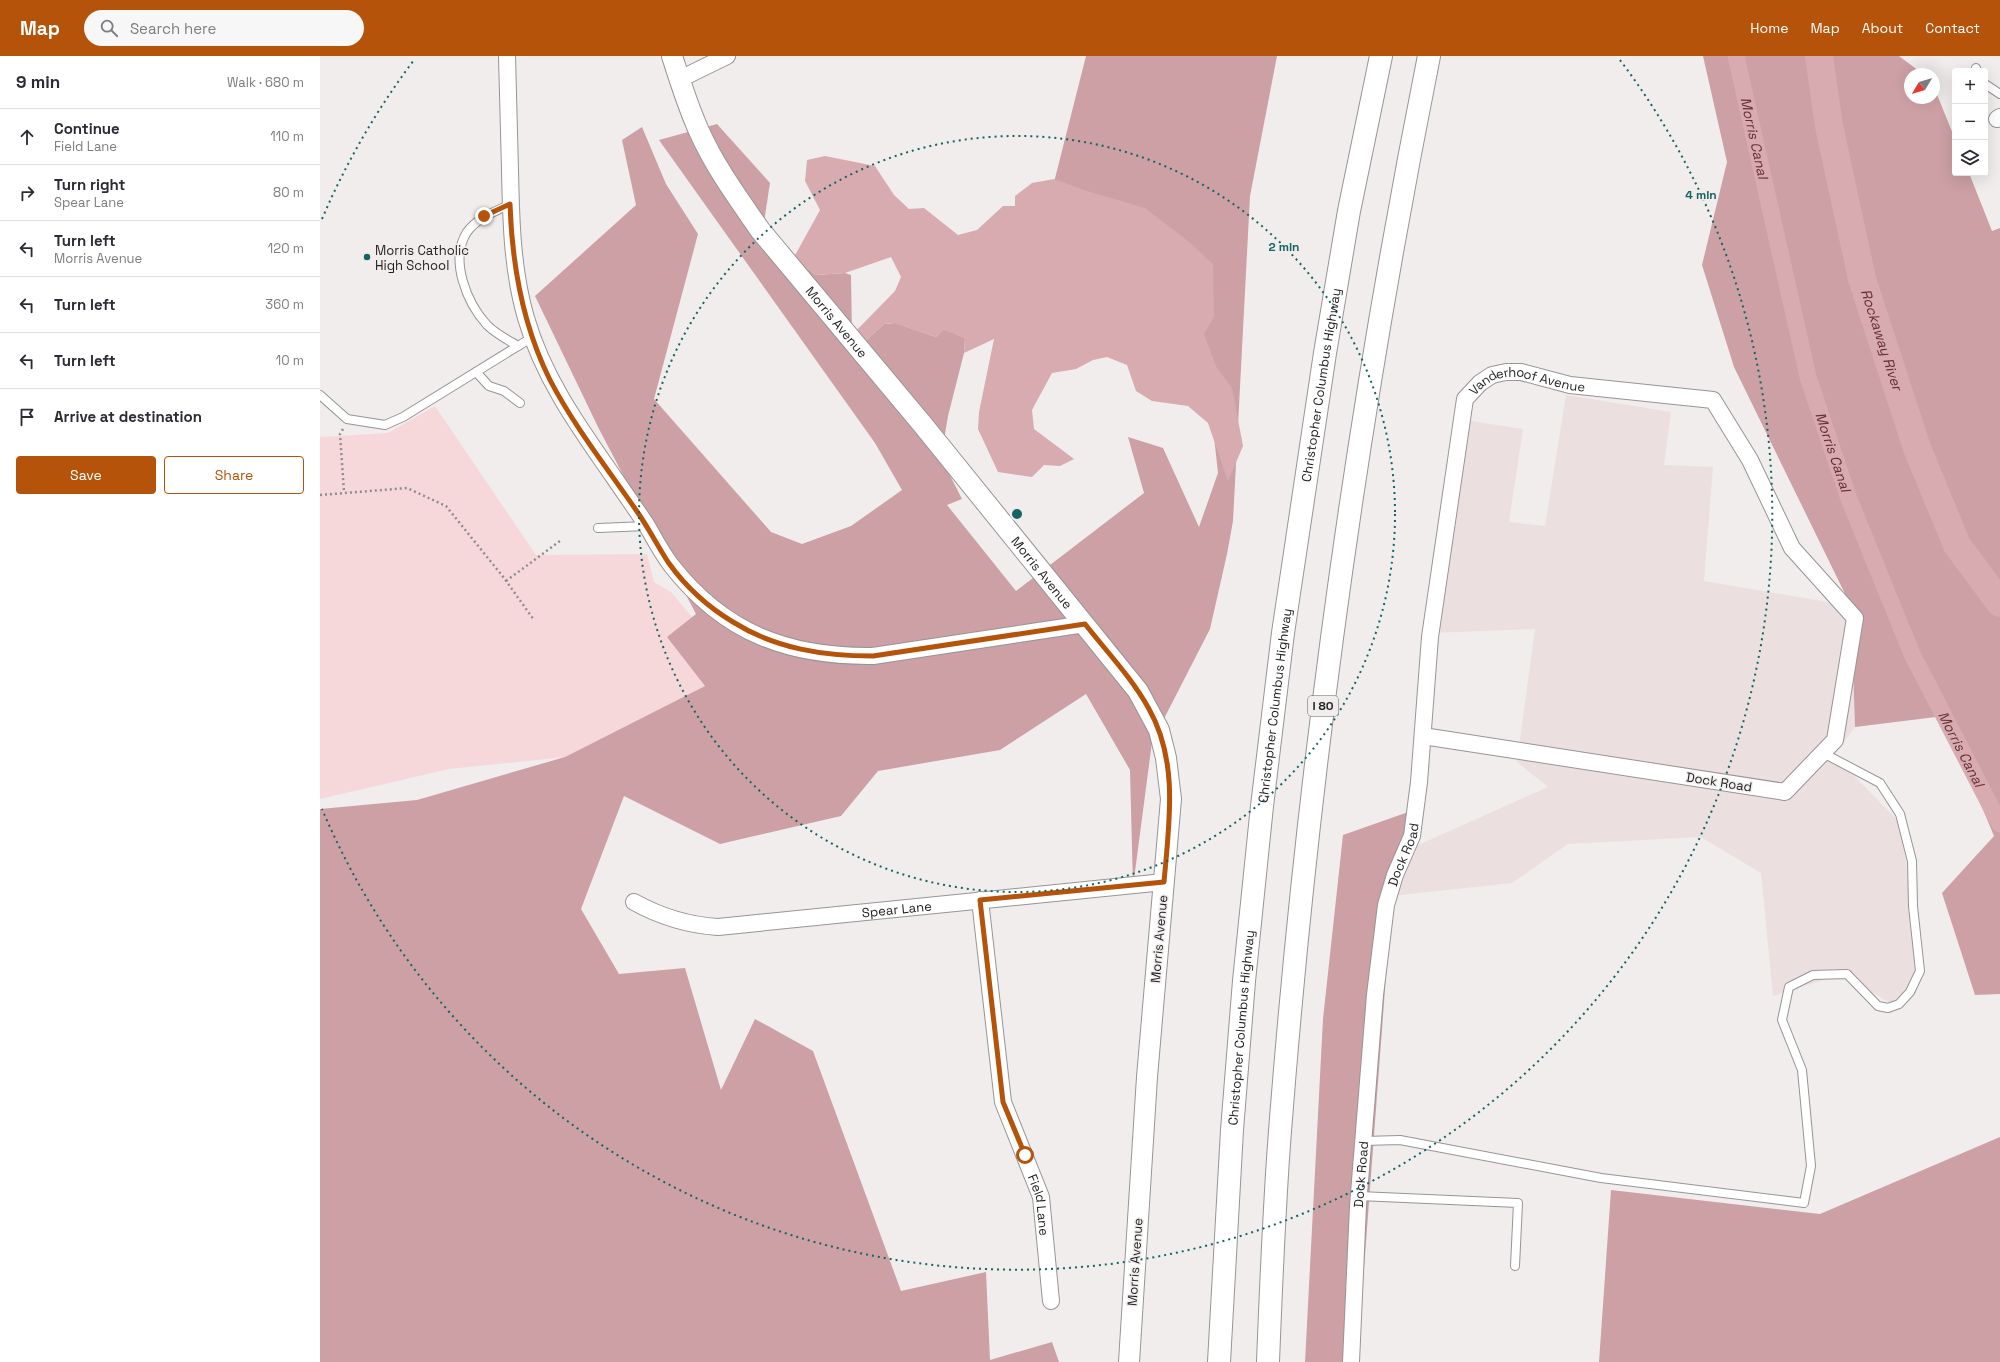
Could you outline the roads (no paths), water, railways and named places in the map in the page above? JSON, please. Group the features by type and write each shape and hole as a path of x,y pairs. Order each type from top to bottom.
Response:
{"highway":[{"name":"Christopher Columbus Highway","path":"1220,1362 1232,1130 1244,989 1262,806 1282,641 1326,346 1349,211 1381,56"},
{"name":"I 80","path":"1268,1362 1280,1125 1302,889 1316,760 1360,440 1429,56"}],"street":[{"path":"507,56 512,239 518,282 532,337 550,380 568,411 647,526 669,563 688,586 709,605 733,622 759,636 787,646 815,653 844,656 873,656 1085,624"},
{"name":"Morris Avenue","path":"672,56 699,131 712,157 730,188 760,230 1085,624 1138,691 1159,730 1166,758 1171,799 1147,1077 1129,1360"},
{"path":"680,79 728,56"},
{"name":"Vanderhoof Avenue","path":"1423,736 1430,637 1465,399 1480,383 1492,375 1506,372 1521,372 1570,385 1713,400 1741,443 1792,548 1855,618 1835,740 1823,753"},
{"name":"Dock Road","path":"1351,1362 1359,1196 1375,995 1386,905 1394,875 1412,836 1423,736 1785,792 1823,753"},
{"name":"Spear Lane","path":"634,902 654,913 674,921 718,927 1164,882"},
{"name":"Field Lane","path":"980,900 1003,1102 1041,1197 1051,1301"}],"lane":[{"path":"1988,86 2000,94"},
{"path":"510,204 484,216 467,232 459,253 462,284 473,304 487,325 518,346"},
{"path":"320,395 347,419 385,426 403,417 532,337"},
{"path":"476,372 489,386 504,390 520,403"},
{"path":"598,528 647,526"},
{"path":"1363,1141 1400,1140 1601,1178 1804,1203 1811,1166 1806,1098 1802,1070 1782,1020 1789,987 1813,975 1847,974 1878,1006 1888,1008 1899,1004 1910,992 1920,971 1913,906 1912,861 1900,814 1880,783 1823,753"},
{"path":"1359,1196 1518,1203 1515,1266"}],"waterway":[{"name":"Morris Canal","path":"1736,56 1808,377 1849,499 1912,654 2000,824"},
{"name":"Rockaway River","path":"1819,56 1829,126 1862,279 1917,448 1957,545 2000,603"}],"place":[{"name":"Morris Catholic High School","path":"367,257"}]}
